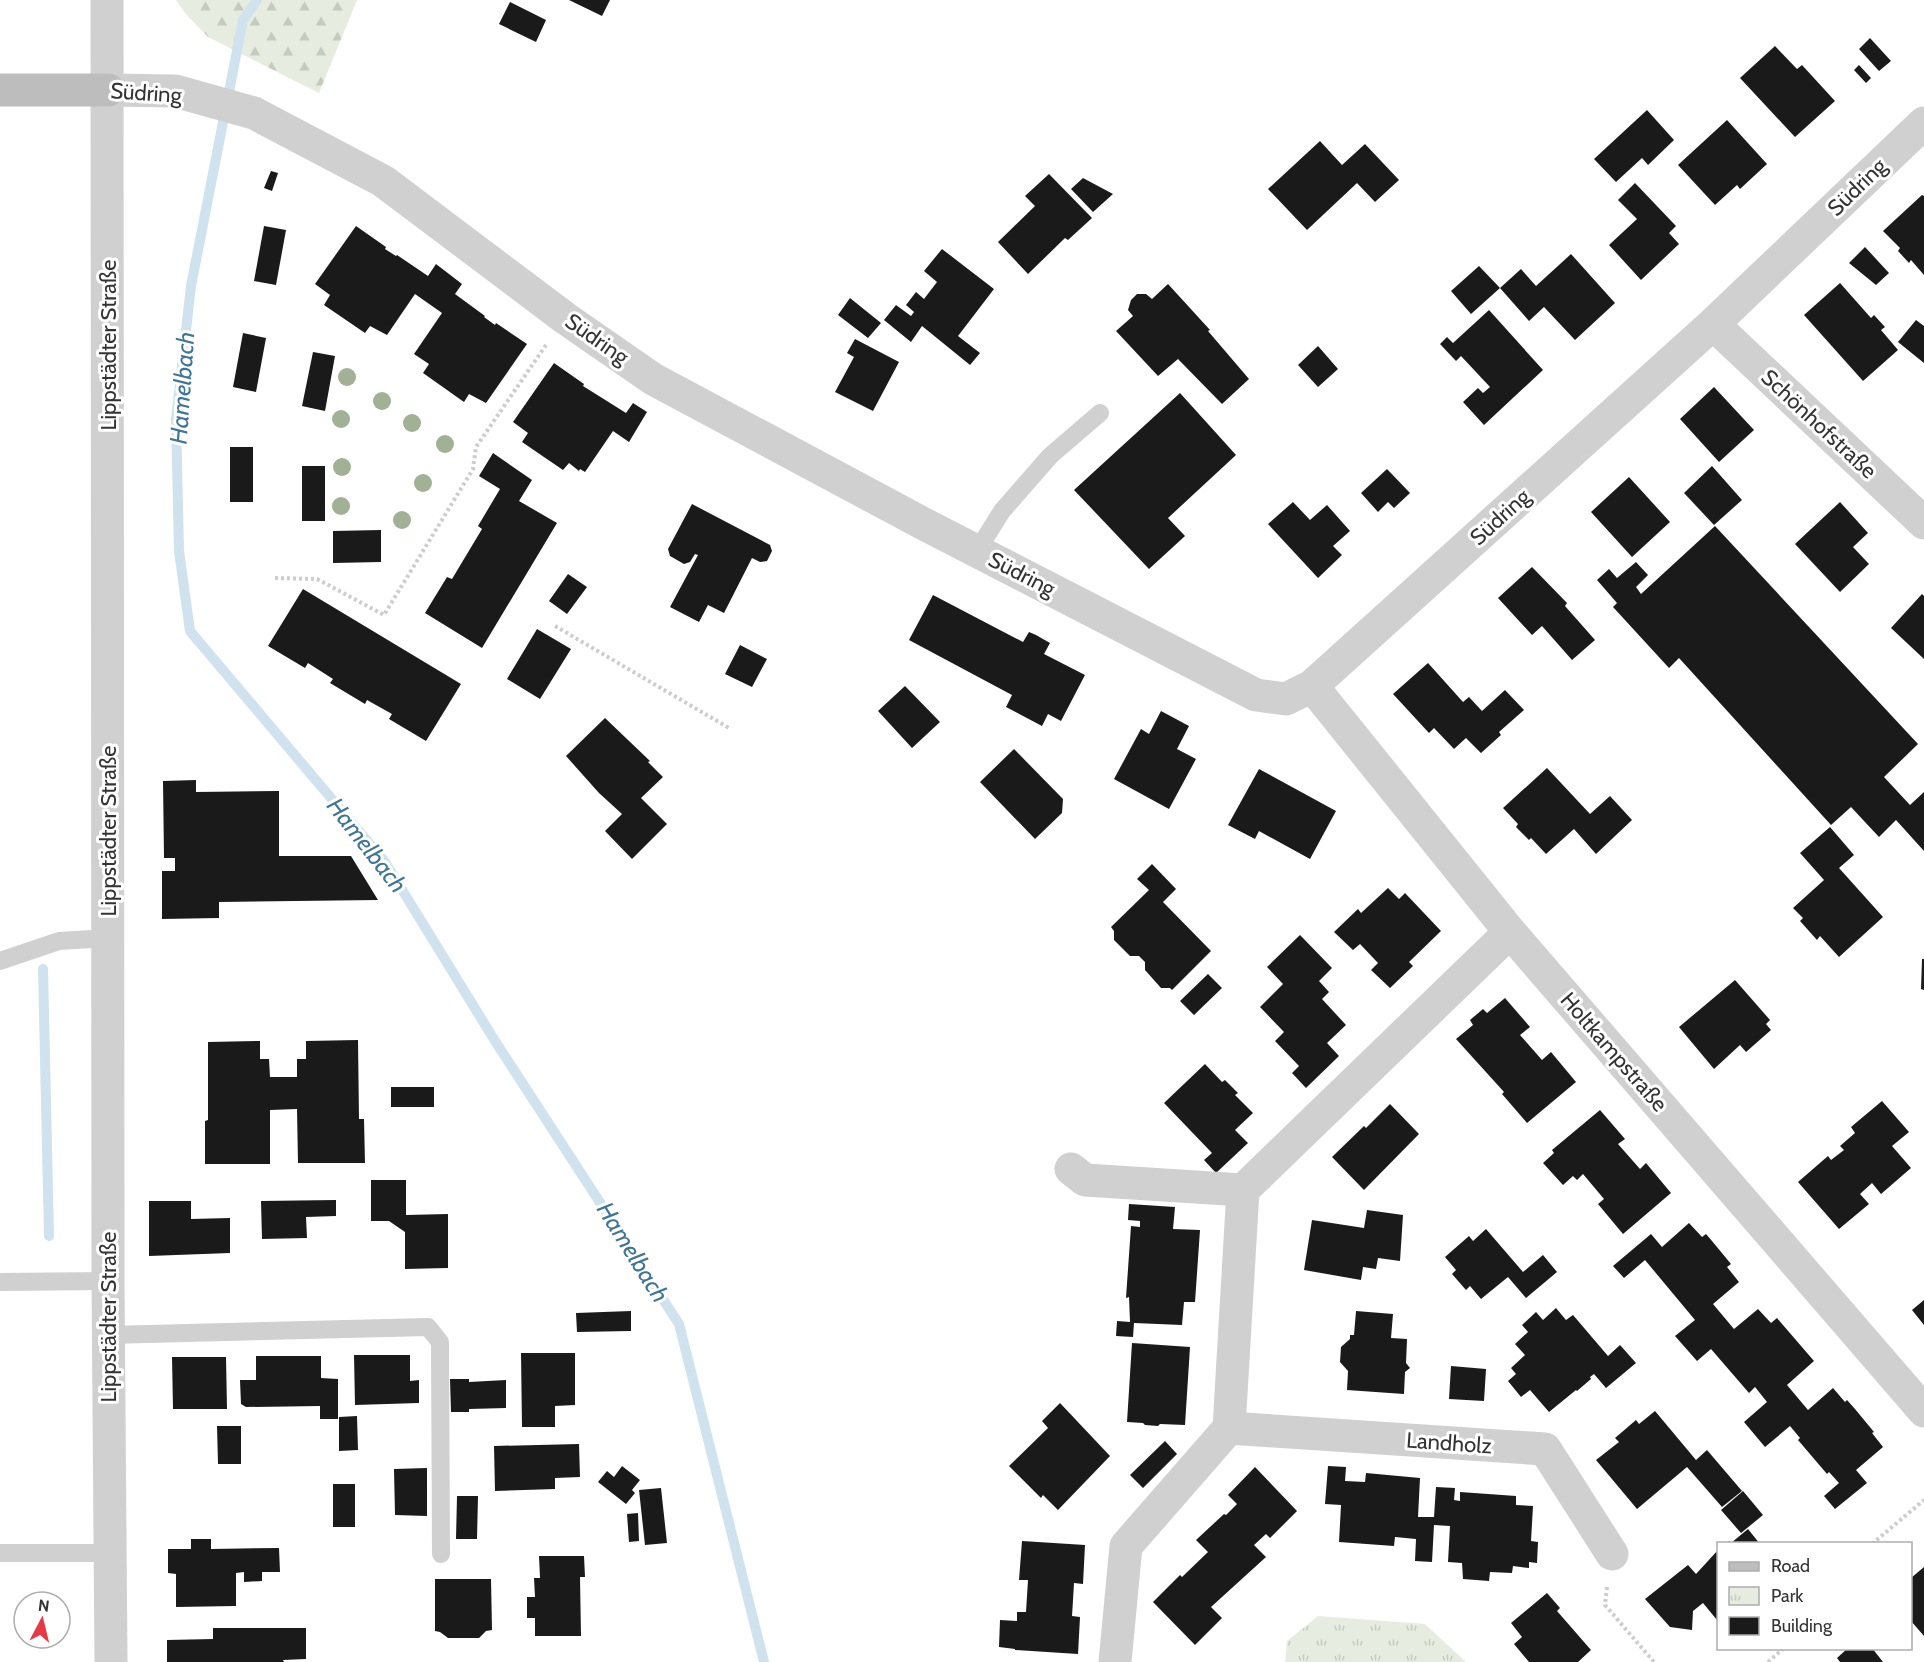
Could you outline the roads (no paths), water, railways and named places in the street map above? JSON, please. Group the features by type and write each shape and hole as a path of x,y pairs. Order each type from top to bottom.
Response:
{"main road":[{"name":"Südring","path":"0,90 108,90"}],"street":[{"name":"Lippstädter Straße","path":"107,0 108,1335 111,1662"},
{"name":"Südring","path":"108,90 175,91 254,113 383,182 565,318 653,379 977,551 1256,695 1286,699 1312,686 1713,324 1924,123"},
{"name":"Schönhofstraße","path":"1713,324 1924,523"},
{"name":"Holtkampstraße","path":"1312,686 1510,932 1924,1411"},
{"path":"1115,1662 1126,1546 1229,1428 1242,1190 1510,932"},
{"path":"1071,1168 1085,1180 1242,1190"},
{"name":"Landholz","path":"1229,1428 1545,1449 1612,1554"}],"lane":[{"path":"977,551 1002,511 1050,456 1100,413"},
{"path":"0,961 59,941 108,938"},
{"path":"0,1282 108,1281"},
{"path":"108,1335 428,1327 440,1342 441,1554"},
{"path":"0,1553 110,1553"}],"waterway":[{"name":"Hamelbach","path":"257,0 243,20 191,286 176,419 179,551 190,631 385,862 495,1041 679,1324 764,1662"},
{"path":"43,969 49,1236"}]}
